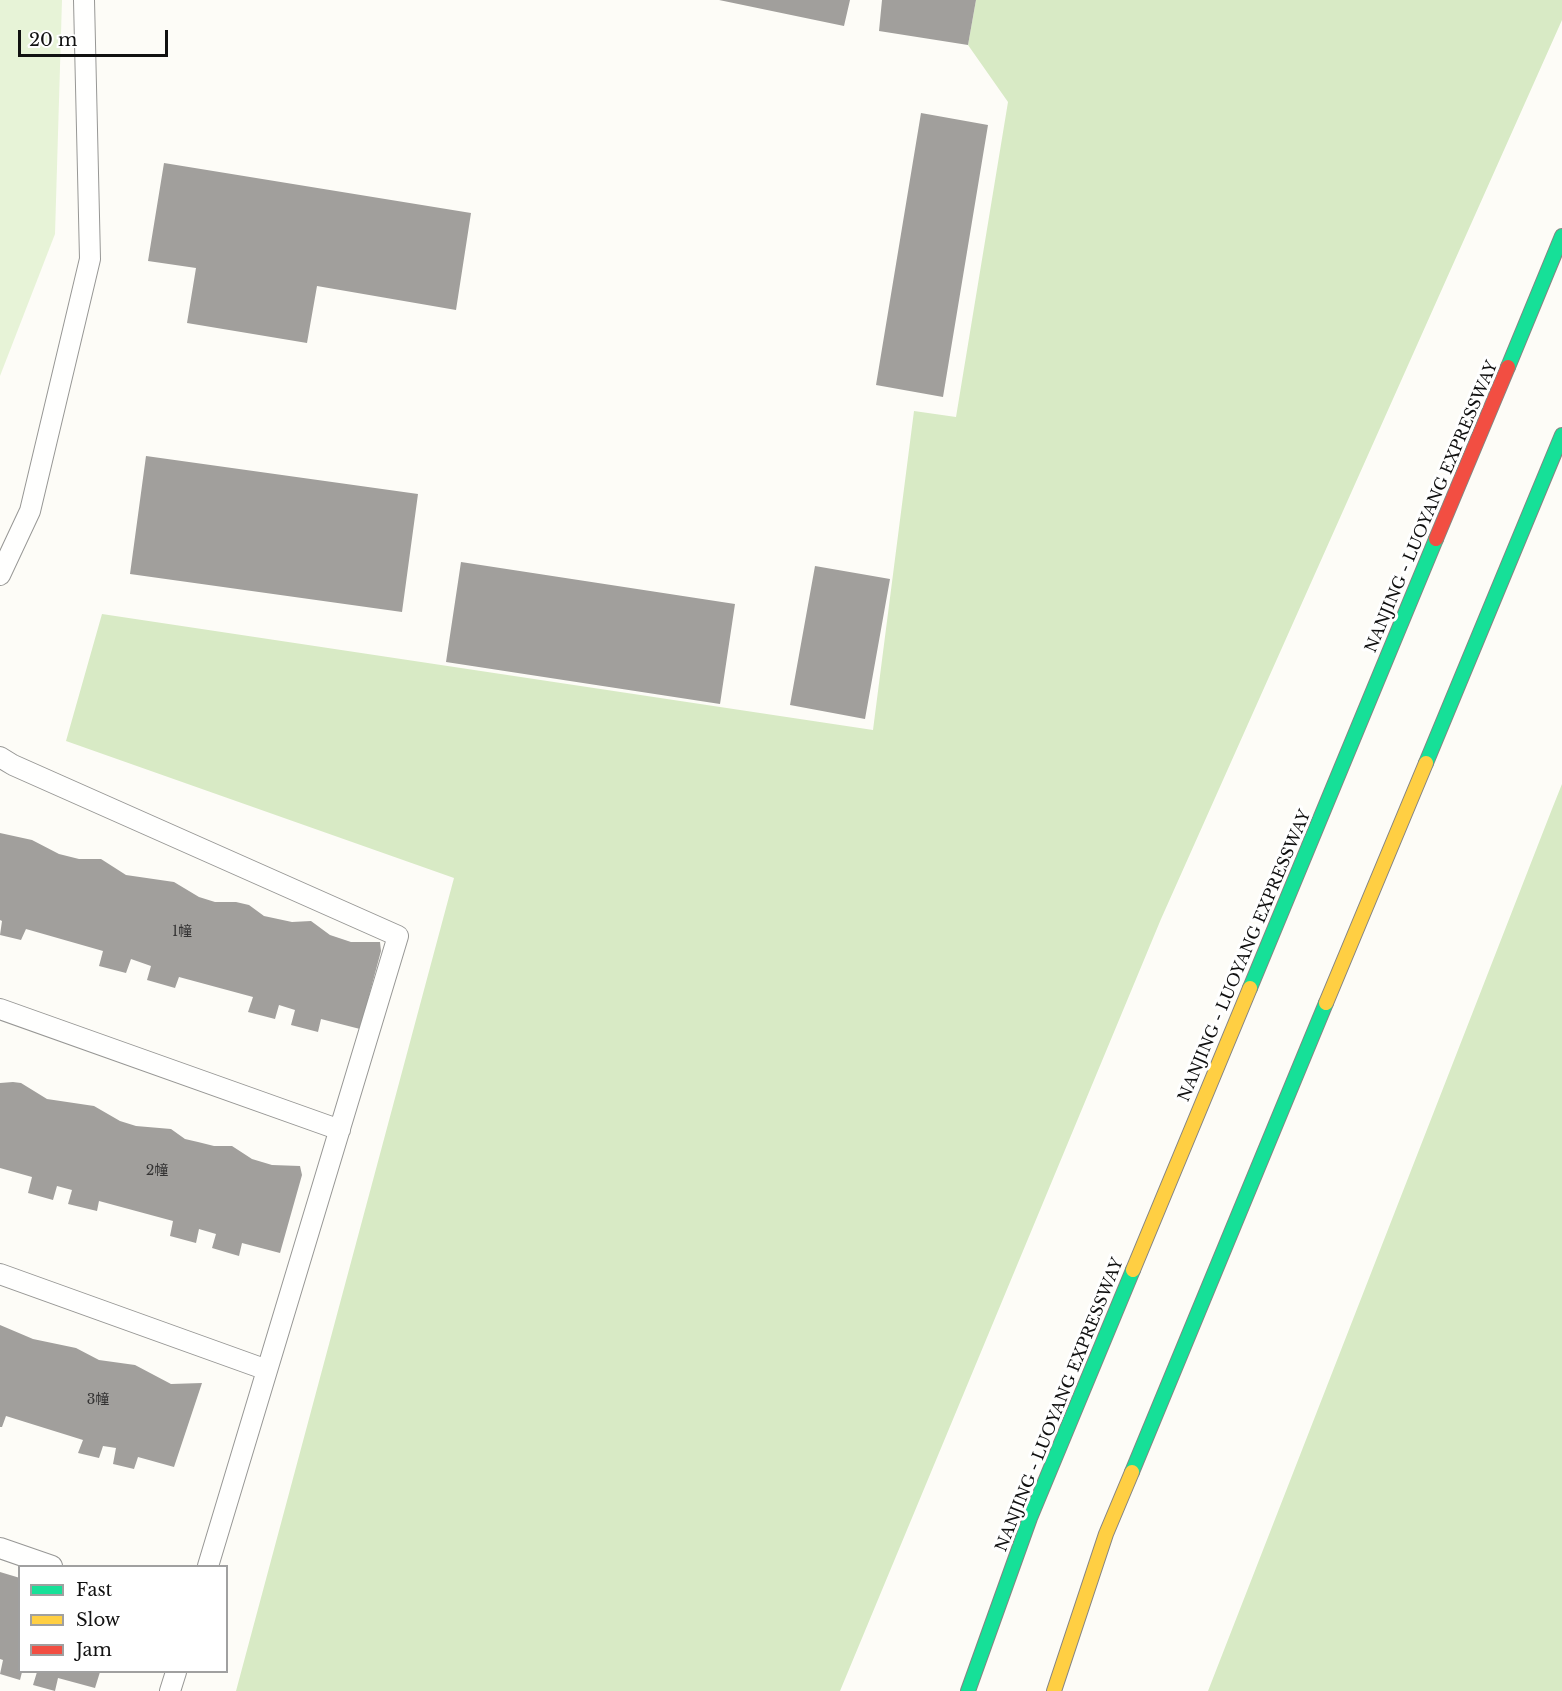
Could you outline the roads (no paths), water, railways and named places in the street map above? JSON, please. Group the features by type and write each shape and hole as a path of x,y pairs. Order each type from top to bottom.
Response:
{"highway":[{"name":"NANJING - LUOYANG EXPRESSWAY","path":"968,1691 1034,1507 1562,236"},
{"path":"1054,1691 1106,1534 1562,435"}],"lane":[{"path":"0,575 30,511 90,259 84,0"},
{"path":"0,757 23,770 398,936 208,1565"},
{"path":"0,1009 340,1130"},
{"path":"0,1274 267,1370"},
{"path":"0,1548 49,1565"},
{"path":"170,1691 175,1673"}]}
